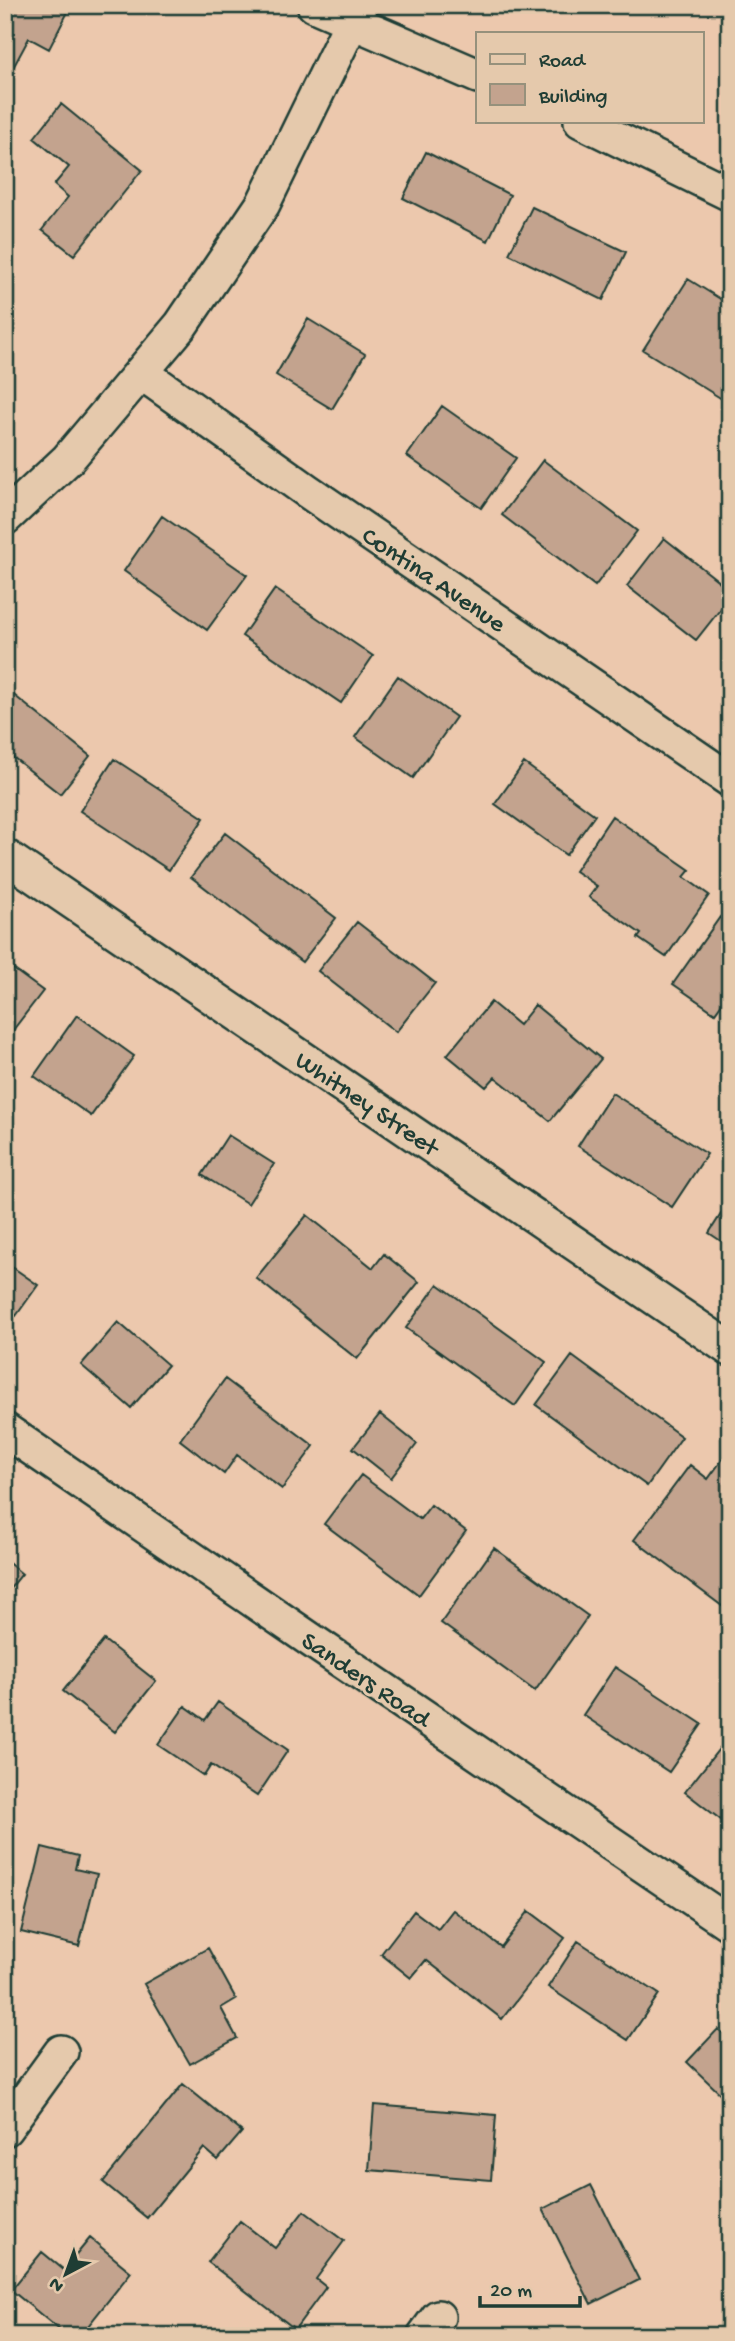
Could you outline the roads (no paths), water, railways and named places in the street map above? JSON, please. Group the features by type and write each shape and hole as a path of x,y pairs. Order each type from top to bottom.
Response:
{"street":[{"path":"314,5 356,14 476,75"},
{"path":"5,518 68,459 181,325 263,204 356,14"},
{"path":"584,122 730,194"},
{"name":"Contina Avenue","path":"142,373 306,490 730,780"},
{"name":"Whitney Street","path":"5,856 730,1349"},
{"name":"Sanders Road","path":"5,1430 730,1924"},
{"path":"5,2129 61,2052"}]}
